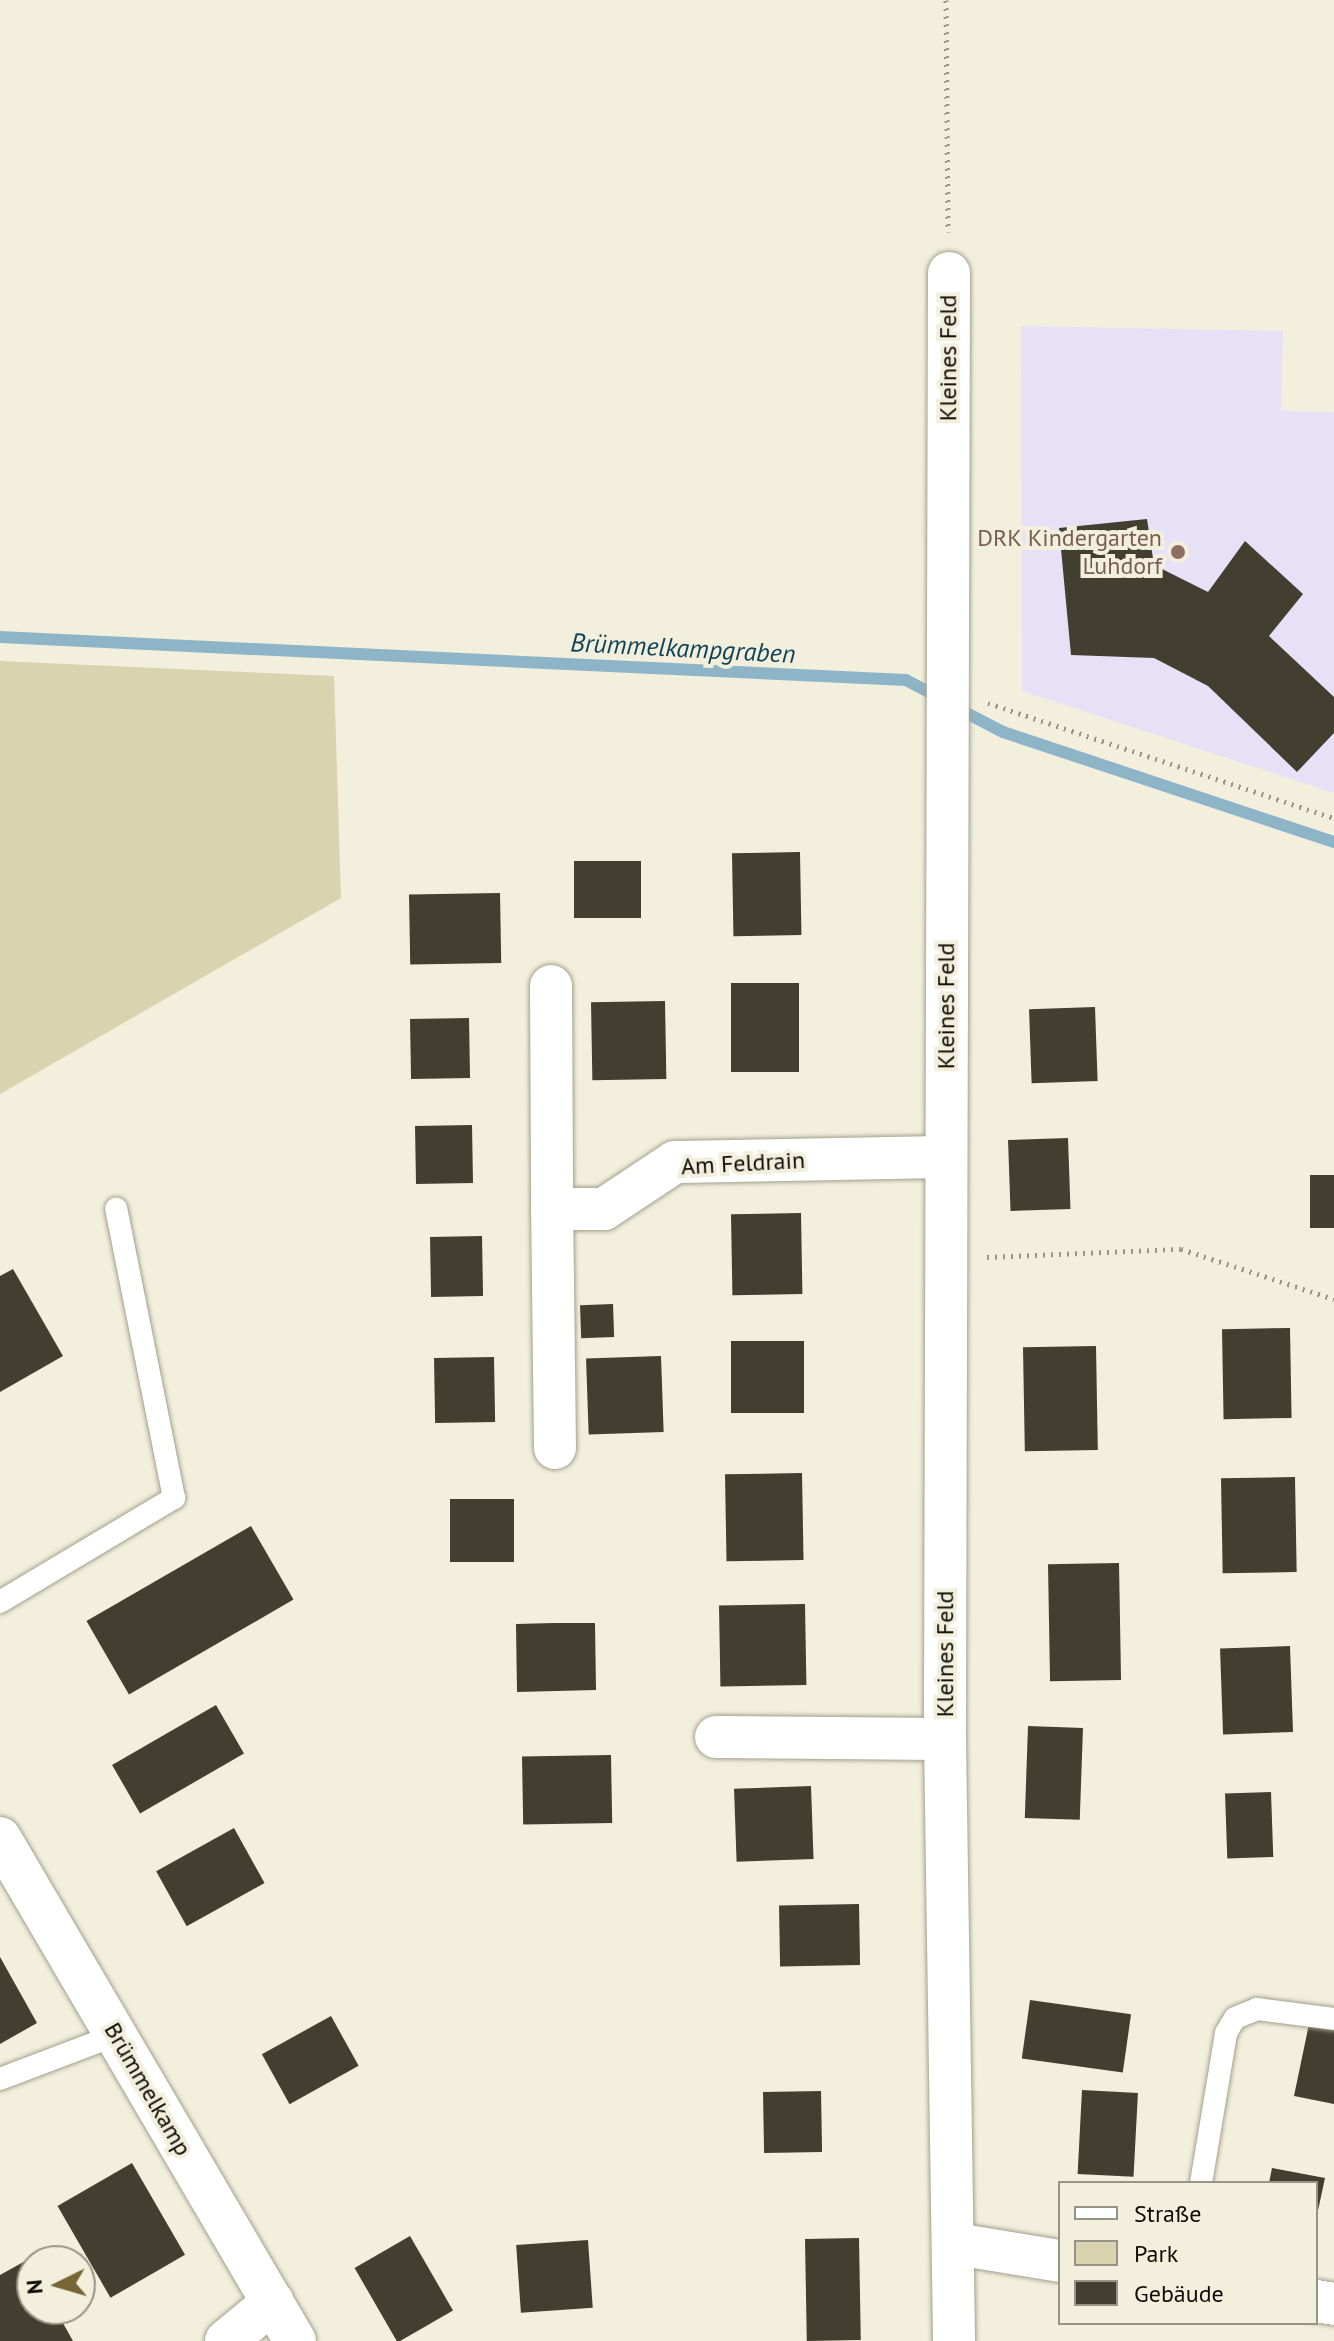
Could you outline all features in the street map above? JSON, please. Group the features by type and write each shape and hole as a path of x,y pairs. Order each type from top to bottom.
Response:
{"street":[{"name":"Kleines Feld","path":"949,273 945,1739 956,2244 954,2341"},
{"path":"551,986 555,1448"},
{"name":"Am Feldrain","path":"552,1209 604,1209 675,1162 946,1157"},
{"name":"Kleines Feld","path":"716,1737 945,1739"},
{"name":"Brümmelkamp","path":"0,1838 295,2341"},
{"path":"956,2244 1058,2261"},
{"path":"226,2341 273,2302"}],"lane":[{"path":"0,1602 174,1498 116,1209"},
{"path":"1201,2181 1226,2033 1235,2018 1257,2009 1334,2019"},
{"path":"0,2079 116,2035"}],"path":[{"path":"946,0 949,273"},
{"path":"946,705 1334,818"},
{"path":"946,1259 1181,1249 1334,1299"}],"shaded area":[{"name":"DRK Kindergarten Luhdorf","path":"1021,326 1283,331 1281,411 1334,412 1334,793 1022,691"}],"green space":[{"path":"0,661 334,676 341,898 0,1094"}],"building":[{"path":"1147,519 1154,565 1208,592 1245,541 1303,594 1269,636 1334,697 1334,733 1297,772 1208,686 1154,658 1071,655 1059,528"},
{"path":"800,852 801,935 733,936 732,853"},
{"path":"574,861 641,861 641,918 574,918"},
{"path":"500,893 501,963 410,965 409,895"},
{"path":"731,983 799,983 799,1072 731,1072"},
{"path":"665,1001 666,1079 592,1080 591,1002"},
{"path":"1095,1007 1098,1081 1032,1083 1029,1009"},
{"path":"469,1018 470,1078 411,1079 410,1019"},
{"path":"472,1125 473,1183 416,1184 415,1126"},
{"path":"1068,1138 1070,1209 1011,1211 1008,1140"},
{"path":"1310,1175 1334,1175 1334,1228 1310,1228"},
{"path":"801,1213 802,1294 732,1295 731,1214"},
{"path":"482,1236 483,1296 431,1297 430,1237"},
{"path":"13,1269 63,1356 0,1392 0,1276"},
{"path":"613,1304 614,1337 581,1338 580,1305"},
{"path":"1290,1328 1292,1418 1224,1419 1222,1329"},
{"path":"731,1341 804,1341 804,1413 731,1413"},
{"path":"1096,1346 1098,1450 1025,1451 1023,1347"},
{"path":"661,1356 664,1432 589,1435 586,1359"},
{"path":"494,1357 495,1422 435,1423 434,1358"},
{"path":"802,1473 804,1560 727,1561 725,1474"},
{"path":"1295,1477 1297,1572 1223,1573 1221,1478"},
{"path":"450,1499 514,1499 514,1562 450,1562"},
{"path":"251,1526 294,1600 129,1695 86,1621"},
{"path":"1119,1563 1121,1680 1050,1681 1048,1564"},
{"path":"805,1604 806,1685 720,1686 719,1606"},
{"path":"595,1623 596,1690 517,1692 516,1624"},
{"path":"1290,1646 1293,1732 1223,1734 1220,1648"},
{"path":"216,1705 244,1753 140,1813 112,1765"},
{"path":"1028,1726 1083,1728 1080,1820 1025,1818"},
{"path":"611,1755 612,1823 523,1825 522,1757"},
{"path":"811,1786 814,1859 737,1862 734,1789"},
{"path":"1271,1792 1273,1857 1227,1859 1225,1794"},
{"path":"234,1828 265,1883 187,1926 156,1871"},
{"path":"859,1904 860,1965 780,1966 779,1905"},
{"path":"0,1957 37,2023 0,2044"},
{"path":"1030,2000 1131,2014 1123,2073 1022,2058"},
{"path":"331,2016 359,2066 290,2104 262,2054"},
{"path":"1309,2024 1334,2029 1334,2104 1294,2096"},
{"path":"1082,2090 1138,2093 1134,2177 1078,2174"},
{"path":"821,2091 822,2152 764,2153 763,2092"},
{"path":"132,2163 185,2255 111,2298 96,2273 96,2245 80,2245 58,2206"},
{"path":"1272,2168 1325,2178 1318,2210 1318,2181 1269,2181"},
{"path":"410,2236 453,2310 397,2341 355,2268"},
{"path":"859,2238 861,2340 807,2341 805,2239"},
{"path":"588,2240 593,2308 521,2313 516,2245"},
{"path":"16,2266 16,2325 64,2325 73,2341 0,2341 0,2275"}],"waterway":[{"name":"Brümmelkampgraben","path":"0,637 906,680 941,699"},
{"name":"Brümmelkampgraben","path":"957,708 1003,732 1334,842"}],"place":[{"name":"DRK Kindergarten Luhdorf","path":"1178,552"}]}
